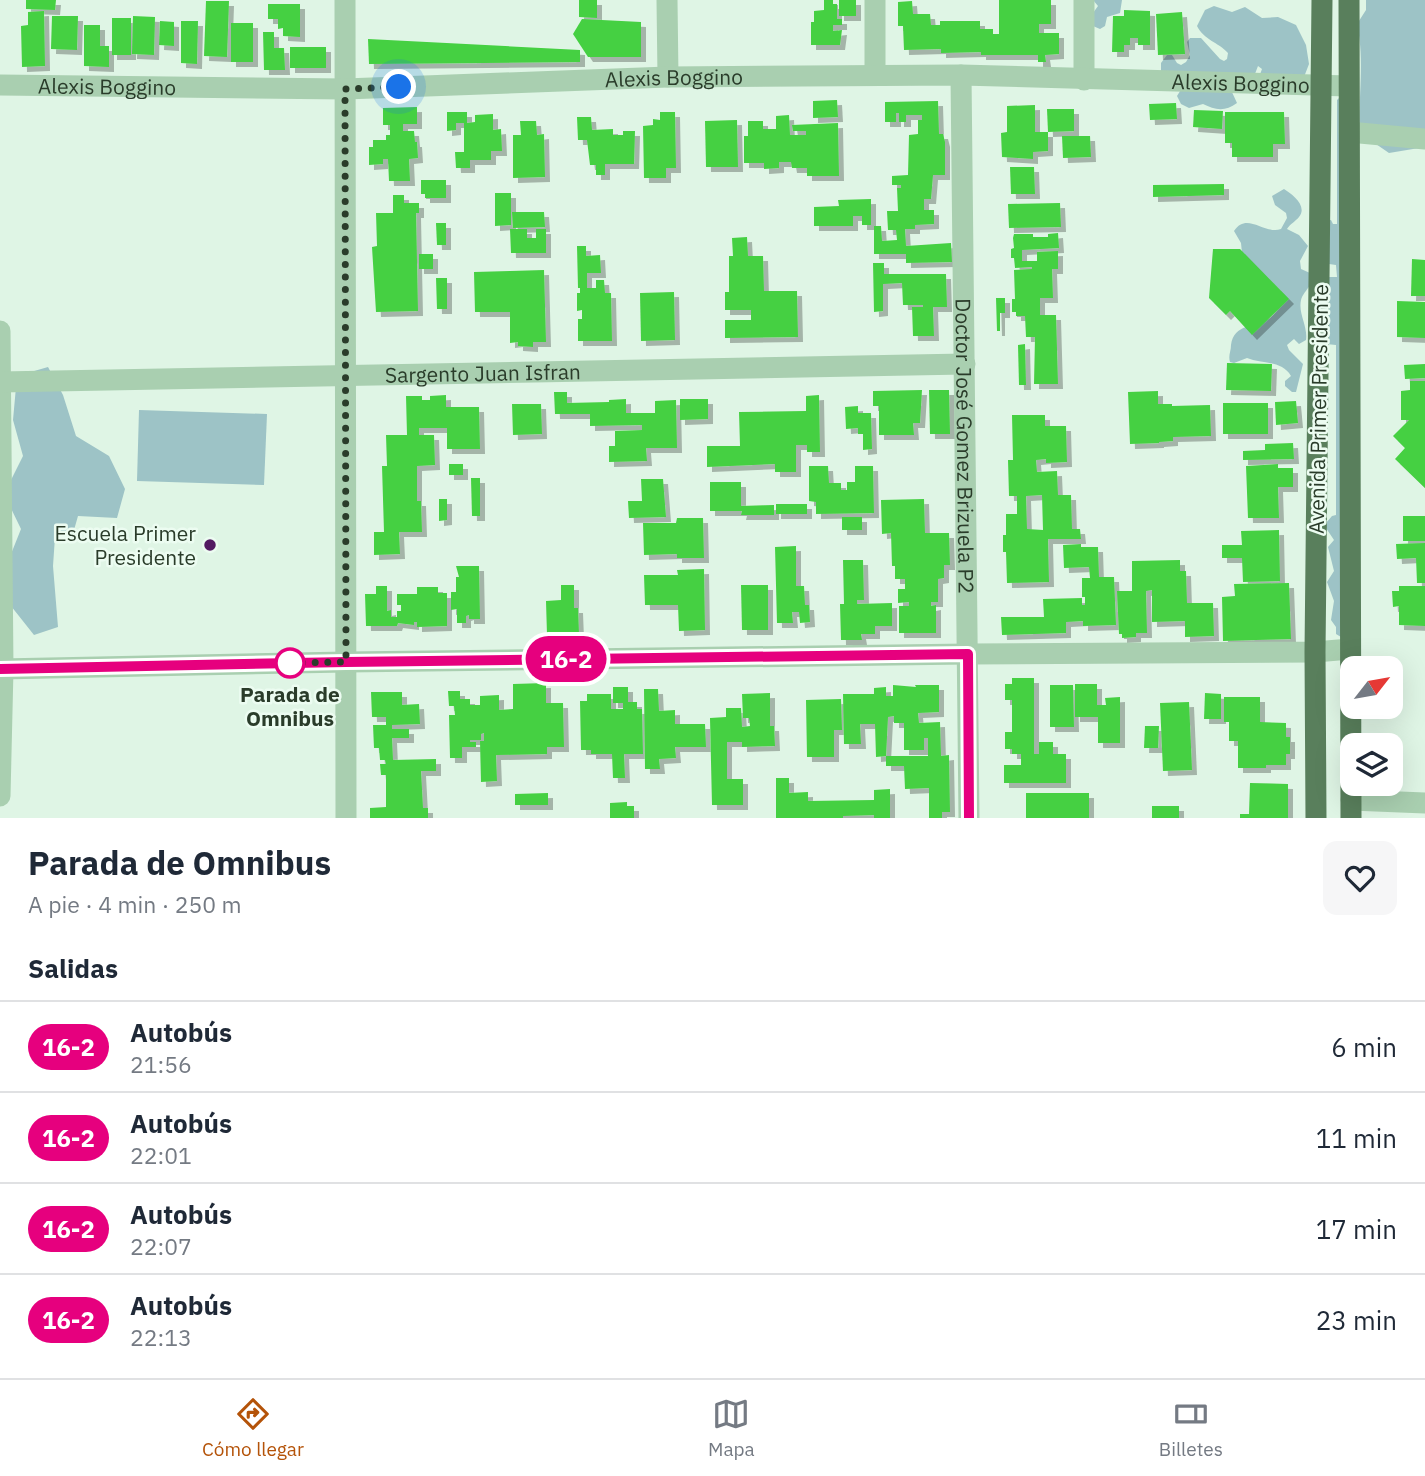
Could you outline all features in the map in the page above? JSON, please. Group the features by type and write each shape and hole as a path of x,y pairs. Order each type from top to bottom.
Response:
{"main road":[{"name":"Avenida Primer Presidente","path":"1316,818 1315,652 1322,0"},
{"name":"Avenida Primer Presidente","path":"1349,0 1351,809"}],"street":[{"path":"345,0 346,818"},
{"path":"667,0 668,77"},
{"path":"875,0 875,75"},
{"path":"1084,0 1084,80"},
{"name":"Alexis Boggino","path":"0,85 345,89 668,77 961,75 1348,86"},
{"name":"Doctor José Gomez Brizuela P2","path":"961,75 969,818"},
{"path":"1349,132 1425,139"},
{"path":"0,331 0,796"},
{"name":"Sargento Juan Isfran","path":"0,382 965,364"},
{"path":"1,669 346,662 1315,652 1350,649"},
{"path":"1351,809 1425,803"}],"shaded area":[{"path":"1093,0 1122,0 1120,13 1107,17 1105,26 1100,29 1093,26 1093,13 1098,6"},
{"path":"1366,0 1425,0 1425,147 1389,153 1360,133 1361,65 1357,24 1366,10"},
{"path":"1214,6 1232,12 1245,7 1262,18 1278,17 1296,25 1306,45 1309,64 1304,77 1258,80 1262,69 1258,66 1253,79 1231,90 1237,103 1233,106 1220,109 1203,104 1189,108 1181,104 1177,96 1182,88 1161,71 1161,63 1167,55 1172,55 1181,65 1186,62 1190,55 1187,42 1190,38 1201,38 1220,59 1227,59 1228,53 1203,35 1197,26 1205,10"},
{"path":"1340,97 1341,637 1336,634 1336,627 1331,620 1334,601 1327,582 1334,571 1328,547 1334,540 1326,528 1326,523 1336,515 1336,345 1326,344 1328,277 1337,277 1336,265 1329,264 1326,221 1331,220 1333,224 1337,224 1337,100"},
{"path":"1284,189 1298,201 1302,209 1299,217 1287,229 1299,235 1308,246 1300,261 1301,269 1310,273 1310,285 1302,296 1300,305 1306,340 1299,344 1294,339 1287,345 1303,364 1296,392 1285,386 1285,381 1291,376 1282,367 1247,358 1234,363 1230,362 1229,357 1236,333 1270,318 1282,305 1281,291 1242,253 1241,243 1234,231 1244,223 1281,229 1287,218 1286,213 1275,205 1272,196"},
{"path":"48,367 63,395 76,436 109,456 125,489 117,518 78,516 74,530 55,537 53,566 58,627 34,635 11,606 11,554 21,529 4,494 23,456 13,420 17,376"},
{"path":"139,410 267,414 264,485 137,481"}],"building":[{"path":"26,0 56,0 55,10 26,9"},
{"path":"579,0 597,0 597,18 579,17"},
{"path":"824,0 833,0 833,4 837,4 837,19 842,19 842,25 833,25 833,31 842,30 840,45 811,45 814,11 824,10"},
{"path":"839,0 856,0 856,16 839,16"},
{"path":"999,0 1051,0 1051,24 1039,24 1039,33 1059,33 1059,54 1045,55 1046,62 1038,62 1038,55 941,53 941,49 904,50 903,26 898,26 898,2 912,1 913,14 930,14 931,25 940,25 940,21 980,21 980,29 993,29 993,34 999,34"},
{"path":"206,1 229,1 227,57 204,56"},
{"path":"268,4 300,4 300,37 283,36 283,28 278,29 278,19 268,19"},
{"path":"1124,10 1150,11 1150,45 1138,45 1138,38 1130,38 1130,45 1124,45 1124,52 1112,52 1113,16 1124,16"},
{"path":"44,11 45,66 22,67 21,26 28,25 28,12"},
{"path":"1182,12 1185,54 1158,55 1156,14"},
{"path":"52,16 78,16 77,50 51,49"},
{"path":"133,16 155,17 154,55 132,54"},
{"path":"112,18 131,18 131,55 112,55"},
{"path":"582,19 641,22 641,57 588,57 573,34"},
{"path":"160,21 174,22 174,46 159,45"},
{"path":"181,21 198,21 197,64 181,63"},
{"path":"231,23 253,23 253,62 231,62"},
{"path":"84,25 100,25 100,46 109,46 109,67 84,66"},
{"path":"263,32 274,32 274,48 284,48 285,70 264,70"},
{"path":"368,39 580,50 580,62 369,64"},
{"path":"290,47 326,47 326,68 290,68"},
{"path":"837,100 838,117 813,118 813,101"},
{"path":"938,101 939,134 943,134 945,142 945,175 933,175 931,199 924,199 924,210 934,210 934,224 915,225 915,229 905,229 906,246 951,243 952,262 906,263 906,254 874,254 874,226 881,226 882,241 897,240 896,230 888,230 887,211 898,211 897,188 901,188 901,185 892,185 892,176 908,175 909,135 918,134 918,120 922,120 922,115 906,115 906,122 899,122 899,113 896,113 896,122 885,122 885,102"},
{"path":"1176,103 1177,119 1150,120 1149,104"},
{"path":"1035,105 1035,132 1048,132 1048,151 1033,152 1033,159 1002,157 1001,133 1007,132 1007,106"},
{"path":"417,107 417,124 403,124 403,131 414,131 417,142 418,158 409,159 410,181 389,181 388,159 383,159 383,164 369,165 369,147 373,147 373,140 386,140 386,135 390,135 390,125 383,125 383,108"},
{"path":"1047,109 1074,109 1074,131 1048,132"},
{"path":"1194,110 1223,111 1222,129 1193,127"},
{"path":"447,112 467,112 467,123 475,122 475,115 493,114 493,130 501,129 502,151 491,151 491,160 470,160 470,168 456,168 455,152 464,152 464,123 456,123 456,130 447,131"},
{"path":"660,112 675,112 676,168 666,168 666,178 644,178 643,126 653,125 653,119 660,120"},
{"path":"1225,112 1284,112 1285,144 1273,144 1273,157 1232,157 1232,143 1225,143"},
{"path":"789,115 790,135 806,135 806,131 793,131 792,125 838,123 839,176 807,176 807,168 792,168 791,162 779,162 779,168 764,169 764,163 744,163 744,136 748,136 748,121 763,121 763,129 776,129 776,116"},
{"path":"577,117 591,117 592,130 613,129 613,135 623,135 623,131 635,131 634,164 605,164 605,175 596,175 596,165 590,165 587,140 578,140"},
{"path":"737,120 738,167 706,167 705,121"},
{"path":"520,121 536,121 537,135 544,134 545,177 513,178 513,135 521,135"},
{"path":"1062,136 1090,136 1091,157 1063,158"},
{"path":"1010,167 1034,167 1035,194 1011,194"},
{"path":"421,180 446,180 446,198 425,198 425,194 421,194"},
{"path":"1224,184 1224,195 1153,197 1153,185"},
{"path":"495,193 511,193 511,225 495,226"},
{"path":"393,195 404,195 404,203 419,203 419,213 416,213 418,311 376,312 372,247 377,246 376,213 393,213"},
{"path":"871,199 871,225 862,225 862,216 853,216 853,226 814,226 814,207 839,206 838,200"},
{"path":"1060,203 1061,227 1009,228 1008,204"},
{"path":"512,212 544,212 545,227 513,228"},
{"path":"436,223 446,223 446,245 437,245"},
{"path":"510,229 527,229 527,238 536,238 536,229 546,229 546,253 511,253"},
{"path":"1058,233 1059,248 1022,250 1022,261 1037,261 1037,252 1058,251 1058,269 1052,269 1053,298 1040,298 1040,315 1056,315 1058,384 1034,384 1035,337 1026,337 1025,316 1016,316 1016,312 1012,312 1012,299 1015,299 1014,270 1032,267 1015,268 1011,249 1014,248 1014,234 1048,237 1048,234"},
{"path":"747,237 748,256 763,256 764,291 797,291 798,337 725,338 725,320 751,320 751,310 725,310 725,292 729,292 729,256 733,256 732,238"},
{"path":"577,246 586,246 586,256 600,255 601,273 587,273 587,288 596,288 596,280 604,280 605,293 611,293 612,341 578,341 578,319 582,319 582,310 577,311 577,293 580,293 580,288"},
{"path":"1213,249 1240,249 1289,299 1252,335 1230,311 1226,315 1209,298"},
{"path":"419,254 433,254 433,269 419,269"},
{"path":"1412,259 1425,260 1425,296 1411,296"},
{"path":"873,263 884,263 884,274 946,274 947,307 933,307 934,336 913,336 912,307 923,305 903,305 902,283 883,284 883,311 874,312"},
{"path":"544,270 546,342 533,342 533,347 518,346 518,342 510,343 510,312 475,312 474,272"},
{"path":"436,278 447,278 447,309 437,309"},
{"path":"674,292 675,340 641,341 640,293"},
{"path":"996,298 1005,298 1005,313 1000,313 1000,331 997,331"},
{"path":"1397,301 1425,302 1425,338 1397,337"},
{"path":"1025,344 1026,385 1019,385 1018,345"},
{"path":"1227,363 1272,364 1271,391 1226,390"},
{"path":"1425,364 1425,378 1405,379 1404,365"},
{"path":"1410,381 1425,381 1425,488 1395,459 1405,448 1393,436 1409,420 1401,420 1401,391 1410,390"},
{"path":"922,390 920,423 913,423 914,435 879,435 879,406 873,406 873,391"},
{"path":"929,390 949,390 950,434 930,434"},
{"path":"1158,391 1158,404 1210,405 1211,436 1173,437 1173,441 1130,444 1128,392"},
{"path":"554,392 567,392 567,403 626,399 626,413 655,413 655,401 676,400 677,448 646,448 647,461 609,462 609,446 615,446 615,431 642,430 642,425 590,426 590,414 555,414"},
{"path":"446,395 446,407 479,407 480,449 447,449 447,428 419,428 419,435 434,435 435,465 417,466 417,501 421,501 422,532 399,532 400,554 374,555 374,532 384,532 382,466 387,466 386,435 407,435 406,396 422,396 422,400 430,400 430,396"},
{"path":"819,395 820,452 807,452 807,445 796,445 796,472 775,472 775,464 707,467 707,446 740,446 739,412 806,411 806,396"},
{"path":"680,399 708,399 708,419 680,420"},
{"path":"1296,401 1298,423 1276,425 1275,402"},
{"path":"1223,403 1268,403 1268,434 1223,434"},
{"path":"512,404 541,404 542,434 513,435"},
{"path":"858,406 858,413 871,413 872,449 863,450 863,434 858,434 858,428 846,429 845,407"},
{"path":"1012,415 1045,415 1045,426 1066,426 1067,462 1046,463 1046,459 1036,460 1037,472 1057,471 1058,495 1071,495 1072,529 1080,529 1081,539 1048,539 1049,582 1007,583 1006,552 1003,552 1006,514 1017,514 1017,496 1009,496 1008,460 1013,460","holes":["1042,495 1043,530 1027,529 1026,496"]},
{"path":"1293,443 1294,459 1243,460 1243,451 1265,450 1265,444"},
{"path":"449,464 463,464 463,475 449,475"},
{"path":"1278,464 1278,468 1293,468 1293,487 1278,487 1279,518 1248,518 1246,466"},
{"path":"809,466 828,466 829,483 841,483 841,490 847,490 847,482 855,482 855,466 873,466 874,513 816,514 816,502 809,501"},
{"path":"471,478 480,478 480,516 472,516"},
{"path":"641,479 663,479 666,517 629,518 628,501 642,501"},
{"path":"710,482 741,482 741,506 774,505 774,515 710,511"},
{"path":"439,499 447,499 447,520 439,521"},
{"path":"924,499 925,533 949,533 950,565 944,565 944,578 938,579 938,602 931,602 931,606 936,605 936,633 899,633 899,606 909,606 909,602 898,603 898,589 905,589 905,579 895,579 891,533 882,534 881,500"},
{"path":"776,504 807,504 807,514 776,514"},
{"path":"1403,516 1425,516 1425,541 1403,541"},
{"path":"842,517 862,517 862,530 842,530"},
{"path":"677,518 703,518 704,558 677,558 677,554 644,555 643,523 676,523"},
{"path":"1279,530 1280,581 1243,582 1242,558 1222,558 1222,545 1242,545 1241,531"},
{"path":"1425,543 1425,583 1417,583 1416,558 1397,559 1396,544"},
{"path":"1081,544 1081,547 1098,547 1099,577 1114,577 1116,625 1083,626 1083,621 1066,622 1066,633 1002,635 1001,617 1044,617 1043,599 1082,598 1082,605 1085,605 1082,578 1090,578 1089,567 1064,568 1063,545"},
{"path":"796,546 796,586 804,586 805,605 809,605 810,622 800,623 799,612 792,612 793,623 777,623 775,547"},
{"path":"843,560 863,560 864,600 857,600 857,604 892,603 892,626 875,626 875,634 861,634 862,640 841,640"},
{"path":"1180,560 1180,571 1186,571 1187,603 1213,603 1214,636 1185,637 1185,621 1152,622 1152,590 1146,591 1147,633 1136,633 1136,637 1122,638 1122,634 1119,634 1117,591 1132,591 1132,561"},
{"path":"456,566 479,566 480,619 469,619 469,615 466,616 466,623 457,623 457,609 451,610 451,592 456,592 456,577 459,577"},
{"path":"704,569 705,630 679,631 678,605 645,605 644,575 678,575 677,570"},
{"path":"1289,583 1291,639 1223,641 1222,597 1235,596 1234,584"},
{"path":"561,585 574,585 574,608 578,608 579,634 547,635 546,601 561,600"},
{"path":"741,585 768,585 768,630 742,630"},
{"path":"376,586 387,586 387,611 391,610 391,617 397,617 397,611 401,611 401,605 397,605 397,594 417,594 417,587 438,587 438,593 447,593 447,626 417,627 417,622 414,622 414,625 398,623 397,626 366,626 365,594 376,594"},
{"path":"1399,586 1425,586 1425,626 1399,625 1399,606 1393,607 1392,591 1399,591"},
{"path":"1012,678 1034,678 1034,754 1039,754 1039,742 1053,742 1053,754 1066,754 1066,783 1004,783 1004,765 1021,765 1021,754 1012,754 1012,749 1005,749 1005,732 1012,732 1012,700 1005,700 1005,684 1012,684"},
{"path":"546,683 546,703 563,703 564,747 547,747 547,754 496,755 497,781 481,782 480,741 484,741 484,733 481,734 481,740 470,740 476,742 476,747 462,747 462,758 450,758 449,715 455,715 454,706 449,706 448,691 460,691 460,699 470,699 470,705 480,705 480,696 499,695 499,710 513,709 513,684"},
{"path":"1075,684 1097,684 1097,705 1106,705 1105,698 1120,697 1120,743 1098,743 1098,717 1075,717"},
{"path":"893,685 939,685 939,712 918,713 919,723 940,722 941,756 949,755 950,812 942,812 942,818 929,818 929,788 905,789 904,766 886,766 886,756 876,757 875,724 860,724 861,744 844,744 843,694 874,694 874,688 886,687 886,696 893,696","holes":["894,716 894,723 904,723 904,750 924,750 924,738 928,738 928,756 886,756 888,717"]},
{"path":"1050,685 1073,685 1074,727 1050,727"},
{"path":"613,687 628,687 628,702 637,702 637,709 642,709 643,754 624,754 625,778 613,778 612,754 591,754 591,750 581,750 580,701 587,701 587,694 611,694 611,709 623,709 623,703 613,703"},
{"path":"644,689 658,689 659,711 675,710 675,724 705,724 706,747 675,747 676,758 659,759 660,769 645,769"},
{"path":"371,692 402,692 402,705 419,704 420,724 392,725 392,729 409,729 409,738 392,738 393,760 436,759 436,771 421,771 423,808 428,808 428,818 370,818 370,808 386,807 386,775 381,775 380,764 386,764 385,760 380,760 379,748 374,748 373,725 386,725 386,717 372,717"},
{"path":"770,693 770,726 774,726 775,746 742,747 742,742 727,742 727,779 743,779 743,805 712,805 710,718 726,717 726,708 741,708 742,727 750,726 749,718 743,718 742,694"},
{"path":"1205,693 1221,694 1221,719 1204,719"},
{"path":"1224,697 1260,697 1260,722 1286,723 1286,737 1290,737 1290,754 1286,754 1286,765 1238,768 1238,741 1229,741 1229,722 1224,722"},
{"path":"841,699 842,730 834,730 834,757 807,757 806,700"},
{"path":"1189,702 1192,770 1163,771 1160,703"},
{"path":"1145,726 1159,726 1158,748 1144,748"},
{"path":"776,778 789,778 789,793 808,792 808,801 874,800 874,790 890,789 890,818 874,818 874,815 776,818"},
{"path":"1250,783 1288,784 1288,818 1240,818 1240,814 1249,814"},
{"path":"548,793 548,805 515,805 515,794"},
{"path":"1026,793 1089,793 1089,818 1026,818"},
{"path":"627,802 627,806 634,806 634,818 610,818 610,803"},
{"path":"1152,806 1179,806 1179,818 1152,818"}],"bus line":[{"name":"16-2","path":"0,669 968,654 969,818"}],"place":[{"name":"Escuela Primer Presidente","path":"210,545"},
{"name":"Parada de Omnibus","path":"290,663"}],"route":[{"path":"290,663 346,662 345,89 399,87"}]}
